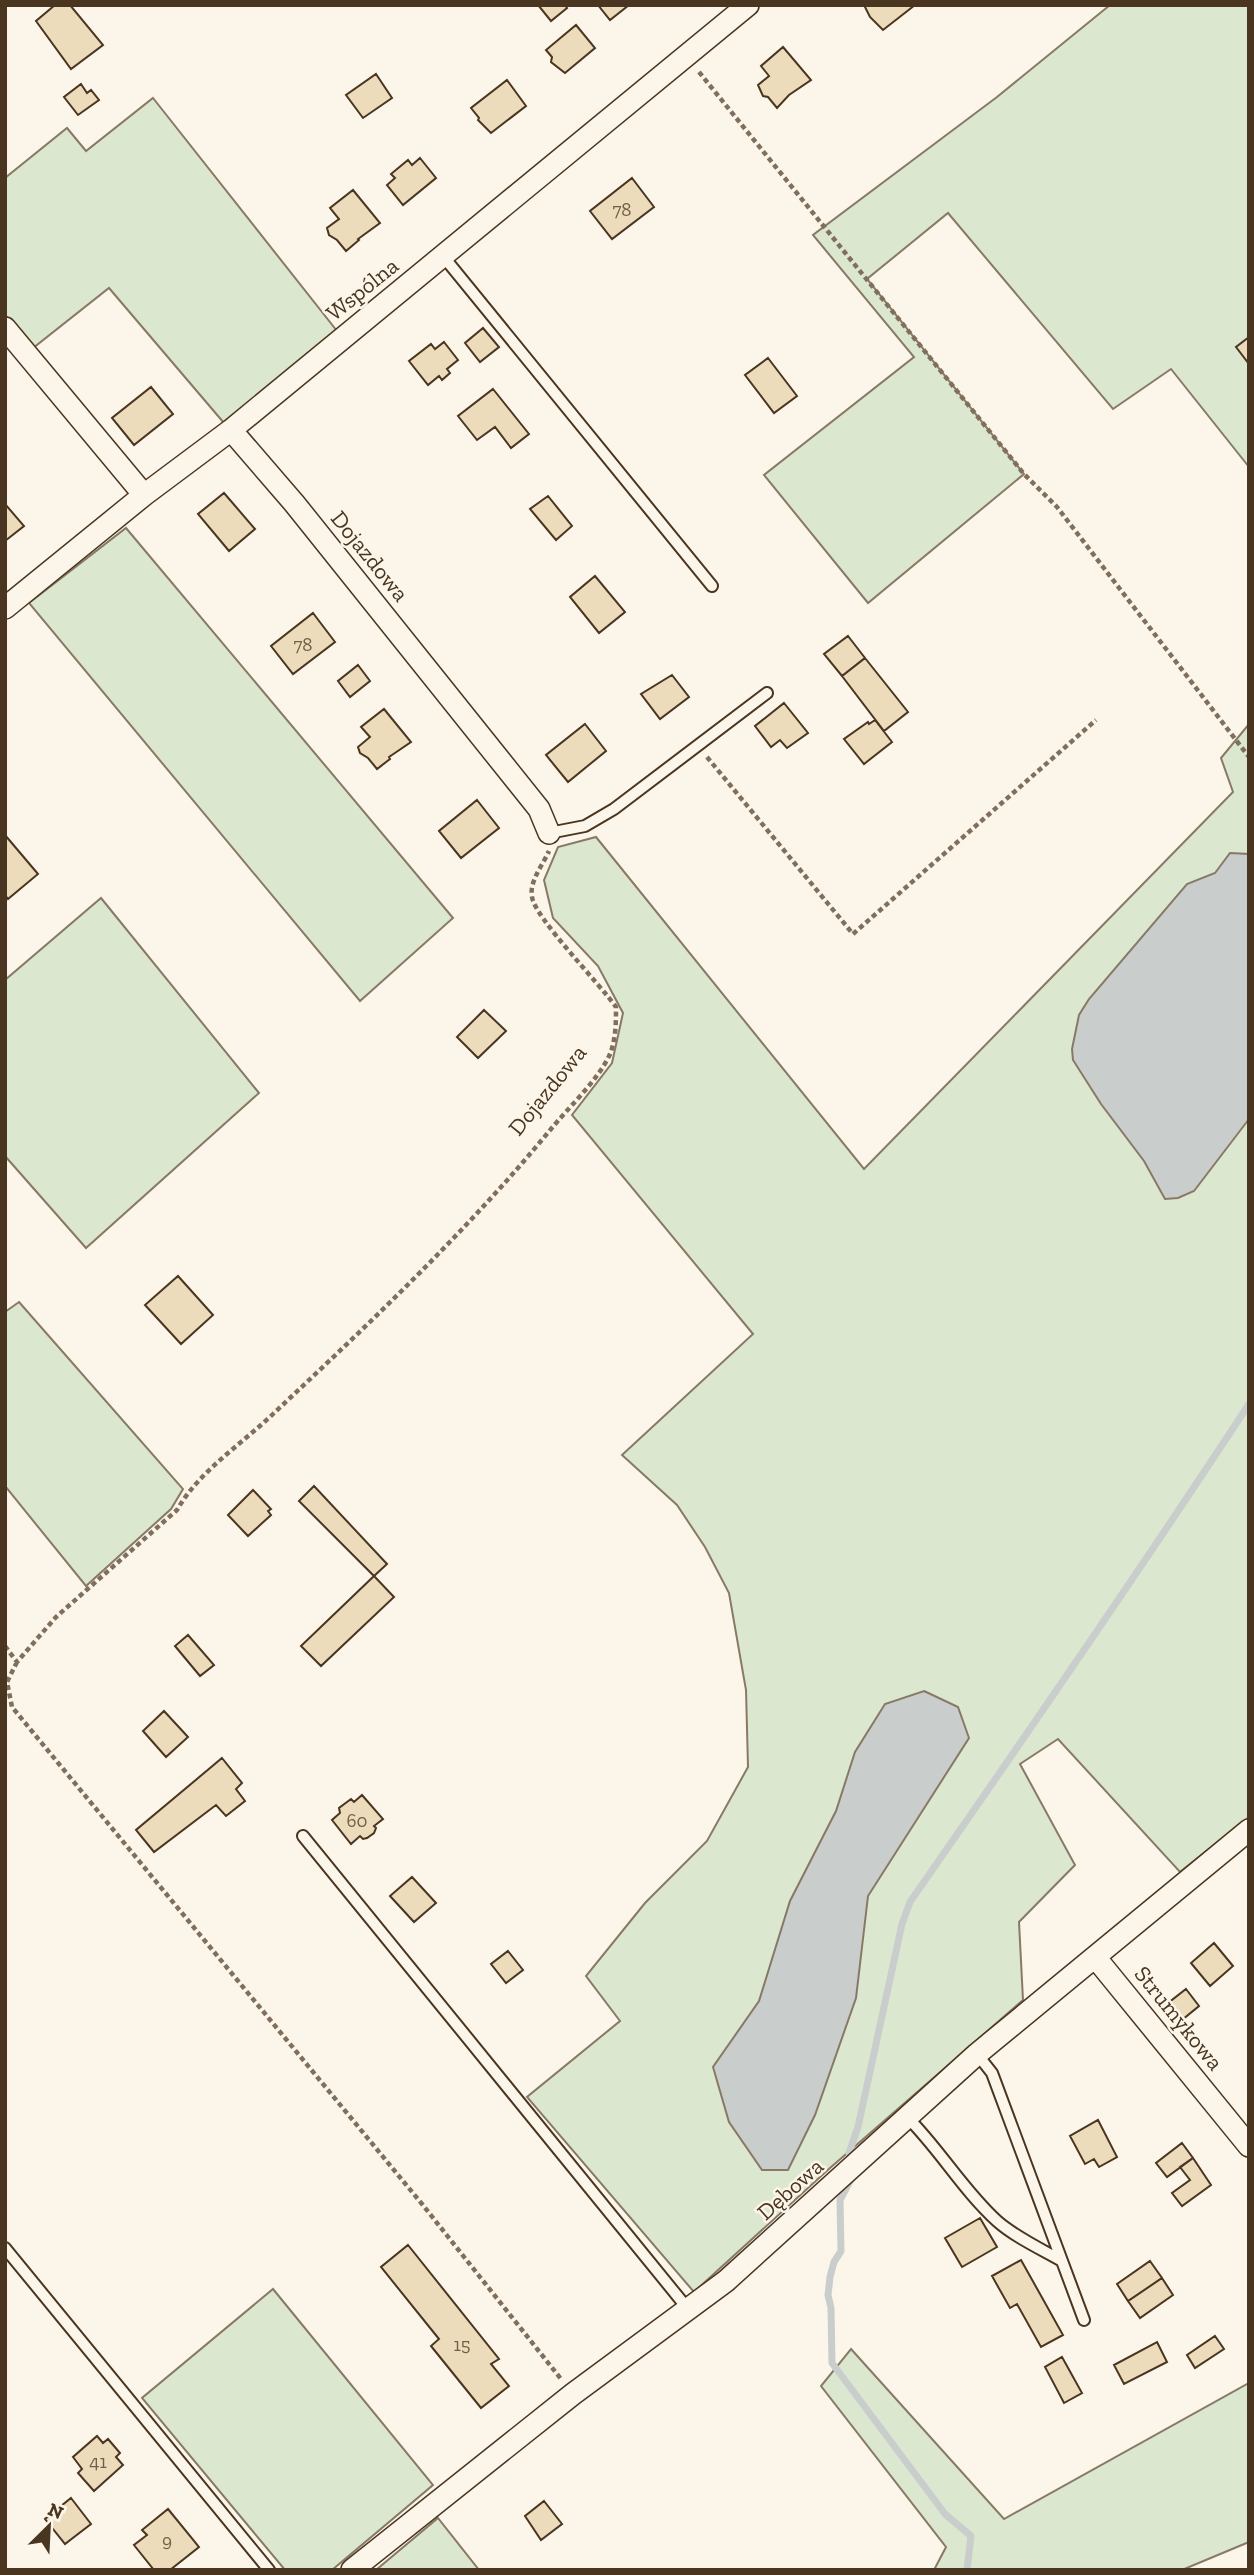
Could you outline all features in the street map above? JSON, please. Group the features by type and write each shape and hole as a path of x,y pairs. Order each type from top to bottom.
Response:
{"street":[{"name":"Wspólna","path":"5,608 144,495 231,430 748,5"},
{"path":"5,328 144,495"},
{"name":"Dojazdowa","path":"231,430 294,503 540,809 549,833"},
{"name":"Dębowa","path":"352,2570 573,2394 726,2281 977,2054 1249,1830"},
{"name":"Strumykowa","path":"1095,1957 1249,2146"}],"lane":[{"path":"443,256 712,586"},
{"path":"549,833 585,826 614,810 767,692"},
{"path":"303,1836 688,2309"},
{"path":"977,2054 992,2073 1084,2320"},
{"path":"908,2118 928,2138 964,2186 999,2222 1062,2261"},
{"path":"5,2248 269,2570"}],"path":[{"path":"685,55 1024,474 1057,507 1249,757"},
{"path":"698,745 852,934 1096,720"},
{"name":"Dojazdowa","path":"17,1662 56,1617 177,1510 189,1490 357,1335 460,1233 541,1141 610,1054 616,1024 616,1007 541,916 532,898 534,881 549,853 549,833"},
{"path":"5,1646 17,1662 7,1682 12,1707 370,2140 573,2394"}],"green space":[{"path":"1110,5 1249,5 1249,467 1171,369 1113,409 948,213 867,279 1024,474 868,603 764,475 914,357 813,235 997,97"},
{"path":"153,98 337,331 224,423 109,288 33,348 5,315 5,178 67,128 86,151"},
{"path":"126,528 453,918 360,1001 29,603"},
{"path":"1249,724 1249,1817 1180,1872 1058,1739 1020,1764 1075,1865 1019,1922 1023,2000 830,2168 694,2292 527,2097 620,2021 586,1976 645,1903 707,1841 748,1767 746,1690 729,1593 705,1547 677,1505 622,1455 753,1334 572,1115 612,1063 623,1013 598,966 553,918 544,880 558,847 596,837 864,1169 1233,792 1221,758"},
{"path":"101,898 259,1093 86,1248 5,1156 5,980"},
{"path":"19,1302 183,1489 171,1509 86,1586 5,1486 5,1312"},
{"path":"273,2289 433,2485 332,2570 285,2570 142,2398"},
{"path":"851,2349 1004,2519 1249,2383 1249,2542 1182,2570 934,2570 946,2547 821,2386"},
{"path":"438,2518 479,2570 376,2570"}],"shaded area":[{"path":"1230,853 1249,854 1249,1119 1194,1191 1178,1198 1165,1199 1144,1161 1101,1104 1073,1060 1072,1049 1079,1015 1089,999 1187,884 1215,873"},
{"path":"924,1691 958,1707 969,1738 868,1896 856,1998 815,2115 788,2170 762,2170 729,2122 713,2067 759,2001 790,1901 836,1811 855,1752 885,1704"}],"building":[{"path":"55,5 70,5 103,45 71,69 36,21"},
{"path":"538,5 565,5 567,8 551,21"},
{"path":"598,5 629,5 610,20"},
{"path":"864,5 915,5 883,30 870,17"},
{"path":"576,25 595,48 565,73 551,62 552,57 546,50"},
{"path":"783,47 811,80 789,95 777,108 768,97 763,96 758,85 769,76 761,66"},
{"path":"376,74 392,98 363,118 346,95"},
{"path":"507,80 526,106 491,133 471,108"},
{"path":"81,84 87,93 91,90 99,100 78,115 64,97"},
{"path":"420,158 436,178 403,205 387,185 395,178 391,174 408,160 412,165"},
{"path":"632,178 654,207 612,239 590,211"},
{"path":"353,190 380,223 346,251 329,235 327,228 339,219 330,208"},
{"path":"483,328 499,347 480,362 465,343"},
{"path":"1249,337 1249,364 1236,347"},
{"path":"444,342 458,360 447,369 450,373 442,380 439,376 428,385 409,361 431,344 435,349"},
{"path":"768,358 797,396 774,413 745,375"},
{"path":"151,387 173,414 134,445 112,418"},
{"path":"493,389 529,434 511,448 495,427 477,440 458,416"},
{"path":"224,493 255,529 229,551 198,514"},
{"path":"548,496 572,526 556,540 530,509"},
{"path":"5,504 24,526 5,541"},
{"path":"595,576 625,612 599,633 570,597"},
{"path":"313,613 335,642 293,674 271,646"},
{"path":"848,636 865,658 842,676 824,654"},
{"path":"865,658 908,712 884,731 842,676"},
{"path":"358,665 370,681 350,697 338,681"},
{"path":"672,675 689,697 660,719 641,694"},
{"path":"784,703 808,733 787,748 780,740 771,747 755,726"},
{"path":"384,709 411,742 377,769 360,753 358,747 370,737 361,727"},
{"path":"875,720 892,742 864,764 844,739"},
{"path":"585,724 606,751 568,782 546,755"},
{"path":"477,800 499,828 461,858 439,831"},
{"path":"5,835 38,874 8,899 5,895"},
{"path":"484,1010 506,1031 478,1058 457,1037"},
{"path":"178,1276 213,1315 181,1344 145,1305"},
{"path":"314,1486 387,1564 374,1576 299,1501"},
{"path":"253,1490 271,1509 268,1511 271,1515 248,1536 228,1515"},
{"path":"374,1576 394,1597 321,1666 301,1646"},
{"path":"188,1635 214,1665 200,1676 175,1646"},
{"path":"164,1711 188,1737 166,1757 143,1731"},
{"path":"222,1758 242,1783 236,1789 245,1801 226,1816 216,1805 154,1852 136,1830"},
{"path":"362,1795 383,1819 374,1826 374,1833 363,1839 360,1836 351,1844 332,1820 340,1813 339,1808 351,1799 354,1802"},
{"path":"412,1877 436,1903 414,1922 390,1896"},
{"path":"1214,1943 1233,1966 1210,1986 1191,1963"},
{"path":"508,1951 523,1970 506,1983 491,1964"},
{"path":"1186,1989 1199,2006 1177,2024 1163,2007"},
{"path":"1098,2120 1117,2157 1099,2167 1094,2159 1085,2164 1070,2136"},
{"path":"1182,2143 1193,2158 1167,2177 1156,2163"},
{"path":"1193,2158 1211,2185 1182,2206 1172,2193 1190,2180 1180,2167"},
{"path":"980,2218 997,2247 962,2267 945,2238"},
{"path":"408,2245 499,2359 491,2364 509,2386 481,2408 431,2346 439,2339 381,2267"},
{"path":"1021,2260 1063,2335 1041,2347 1017,2304 1010,2308 992,2276"},
{"path":"1150,2261 1162,2278 1128,2301 1117,2284"},
{"path":"1162,2278 1173,2295 1140,2318 1128,2301"},
{"path":"1215,2336 1224,2349 1195,2368 1187,2355"},
{"path":"1157,2342 1167,2362 1124,2384 1114,2365"},
{"path":"1062,2357 1082,2393 1064,2403 1045,2367"},
{"path":"97,2436 103,2443 108,2439 120,2453 116,2457 123,2465 94,2491 78,2473 82,2469 73,2457"},
{"path":"71,2498 91,2524 65,2544 45,2519"},
{"path":"544,2501 562,2524 541,2540 525,2516"},
{"path":"168,2509 199,2547 170,2570 154,2570 134,2545 147,2535 142,2530"}],"waterway":[{"path":"849,2153 858,2127 902,1924 910,1902 1249,1404"},
{"path":"850,2181 840,2200 841,2251 834,2262 828,2295 831,2308 832,2363 945,2514 971,2536 967,2570"}]}
